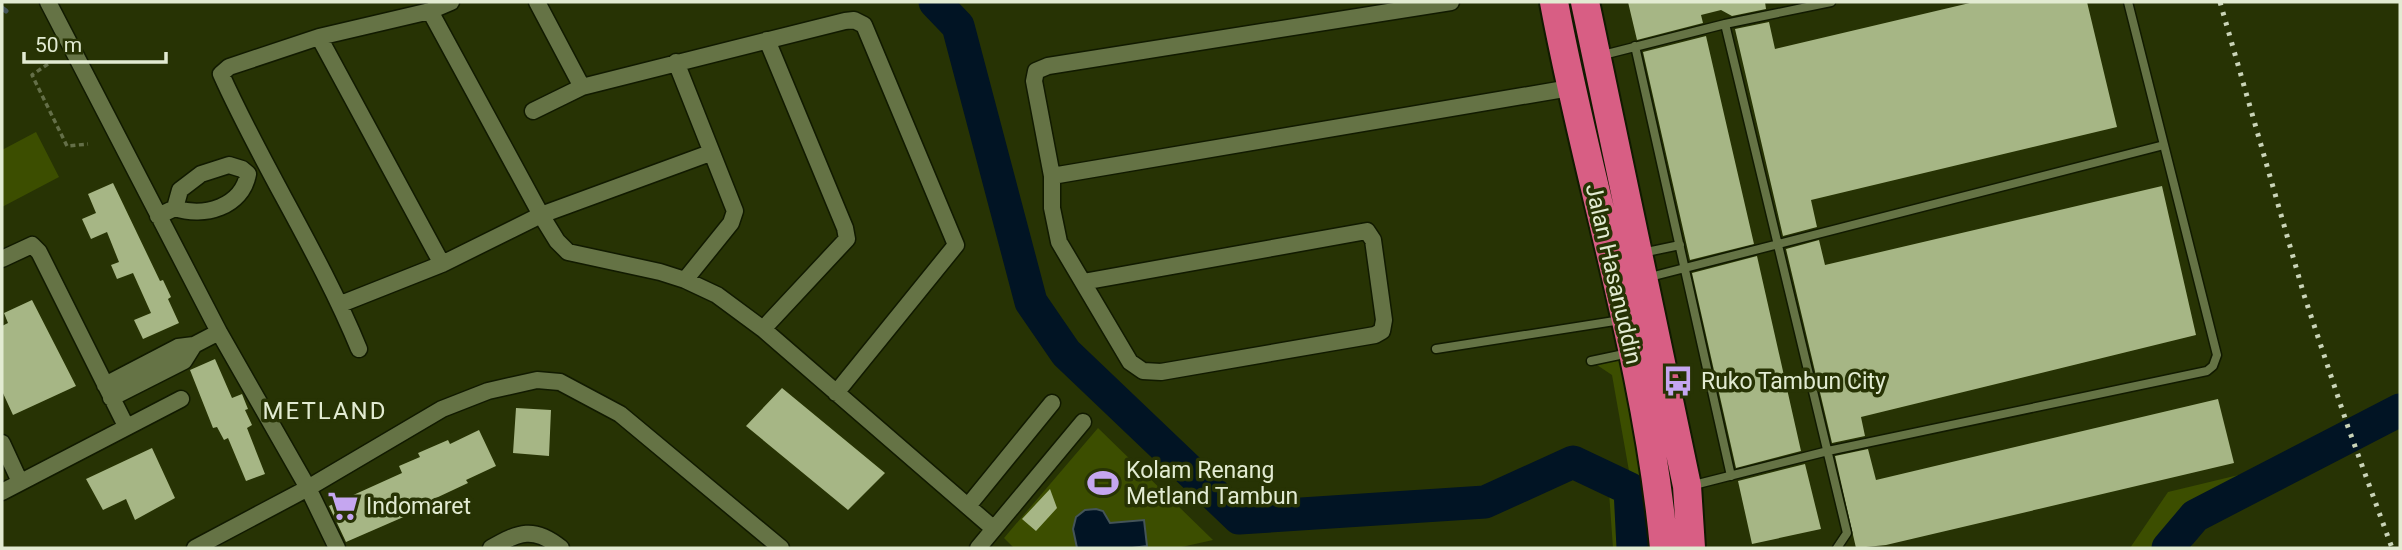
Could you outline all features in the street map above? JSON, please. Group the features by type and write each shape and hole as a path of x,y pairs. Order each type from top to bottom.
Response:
{"highway":[{"name":"Jalan Hasanuddin","path":"1554,2 1561,89 1627,319 1659,494 1664,548"},
{"name":"Jalan Hasanuddin","path":"1585,2 1611,53 1641,267 1687,486 1691,548"}],"street":[{"path":"359,349 341,304 265,165 221,74 229,67 319,37 430,11 452,2"},
{"path":"537,2 582,87"},
{"path":"1083,282 1367,231 1373,240 1384,320 1382,331 1375,335 1161,372 1143,371 1130,362 1059,242 1052,208 1052,176 1034,81 1036,71 1048,65 1451,2"},
{"path":"55,3 158,216 219,332 308,488 337,548"},
{"path":"430,11 557,242 568,252 660,272 717,295 763,329 995,529"},
{"path":"533,111 582,87 676,62 845,21 854,20 864,25 955,239 953,250 836,393"},
{"path":"319,37 442,264"},
{"path":"763,329 847,239 845,228 767,40"},
{"path":"676,62 735,211 734,218 685,280"},
{"path":"1052,176 1561,89"},
{"path":"341,304 442,264 541,215 710,153"},
{"path":"175,208 180,190 201,174 229,165 248,174"},
{"path":"248,174 265,165"},
{"path":"158,216 175,208 187,212 201,212 225,205 236,197 246,184 248,174"},
{"path":"2,259 26,246 32,245 39,252 126,426"},
{"path":"108,391 184,361 194,345 219,332"},
{"path":"195,548 308,488 442,409 514,383 537,380 560,382 620,414 781,548"},
{"path":"2,492 181,399"},
{"path":"968,506 1052,403"},
{"path":"978,548 1083,422"},
{"path":"2,443 20,482"},
{"path":"491,548 517,534 547,536 561,548"}],"lane":[{"path":"1611,53 1725,24 1831,2"},
{"path":"1687,486 1828,451 2207,371 2213,366 2217,355 2128,2"},
{"path":"1725,24 1847,533 1837,548"},
{"path":"1636,46 1731,477"},
{"path":"1641,267 1685,270 2164,145"},
{"path":"1641,267 1680,244"},
{"path":"1436,349 1627,319"},
{"path":"1591,361 1634,353"}],"path":[{"path":"48,64 32,75 67,146 89,144"}],"green space":[{"path":"1554,2 1585,2 1691,548 1613,548 1608,478 1629,471 1612,375 1591,361 1633,353"},
{"path":"36,132 59,177 2,207 2,150"},
{"path":"2348,427 2356,450 2198,531 2191,548 2130,548 2168,492 2251,472"},
{"name":"Kolam Renang Metland Tambun","path":"1098,428 1213,540 1177,548 1014,548 1004,538"}],"water":[{"path":"1085,510 1103,511 1110,523 1144,520 1147,546 1077,548 1073,529 1076,517"}],"building":[{"path":"1628,2 1765,2 1766,9 1732,16 1721,10 1701,15 1703,23 1637,40"},
{"path":"1974,2 2087,2 2117,127 1811,200 1817,227 1783,236 1735,29 1769,22 1775,49"},
{"path":"1706,36 1754,244 1690,260 1643,52"},
{"path":"113,183 160,281 163,280 179,323 143,339 134,320 151,313 133,273 117,279 111,265 119,262 107,232 91,239 82,219 96,213 88,194"},
{"path":"2162,186 2196,335 1861,417 1865,436 1832,443 1786,249 1819,240 1825,265"},
{"path":"1757,256 1801,451 1736,468 1692,273"},
{"path":"32,300 76,386 13,415 2,391 2,326 8,323 4,313"},
{"path":"215,359 232,398 242,394 252,425 247,428 265,474 246,481 228,438 224,440 217,427 213,428 190,370"},
{"path":"782,388 885,473 848,510 746,426"},
{"path":"2218,399 2234,463 1886,545 1856,548 1835,456 1868,449 1876,480"},
{"path":"516,408 551,410 549,456 513,453"},
{"path":"479,430 496,466 436,498 438,502 346,542 329,506 402,473 399,466 420,457 418,453 448,440 450,444"},
{"path":"152,448 175,498 135,520 126,499 103,510 86,479"},
{"path":"1805,464 1821,529 1752,544 1738,481"},
{"path":"1050,489 1057,508 1036,531 1022,519"}],"waterway":[{"path":"935,2 958,26 1031,302 1066,353 1239,518 1485,502 1573,462 1630,489 1633,548"},
{"path":"2,8 6,11"},
{"path":"2168,548 2195,516 2400,410"}],"railway":[{"path":"2220,2 2304,295 2392,548"}],"place":[{"name":"Ruko Tambun City","path":"1678,381"},
{"name":"Kolam Renang Metland Tambun","path":"1103,483"},
{"name":"Indomaret","path":"343,506"}],"district":[{"name":"METLAND","path":"325,411"}]}
